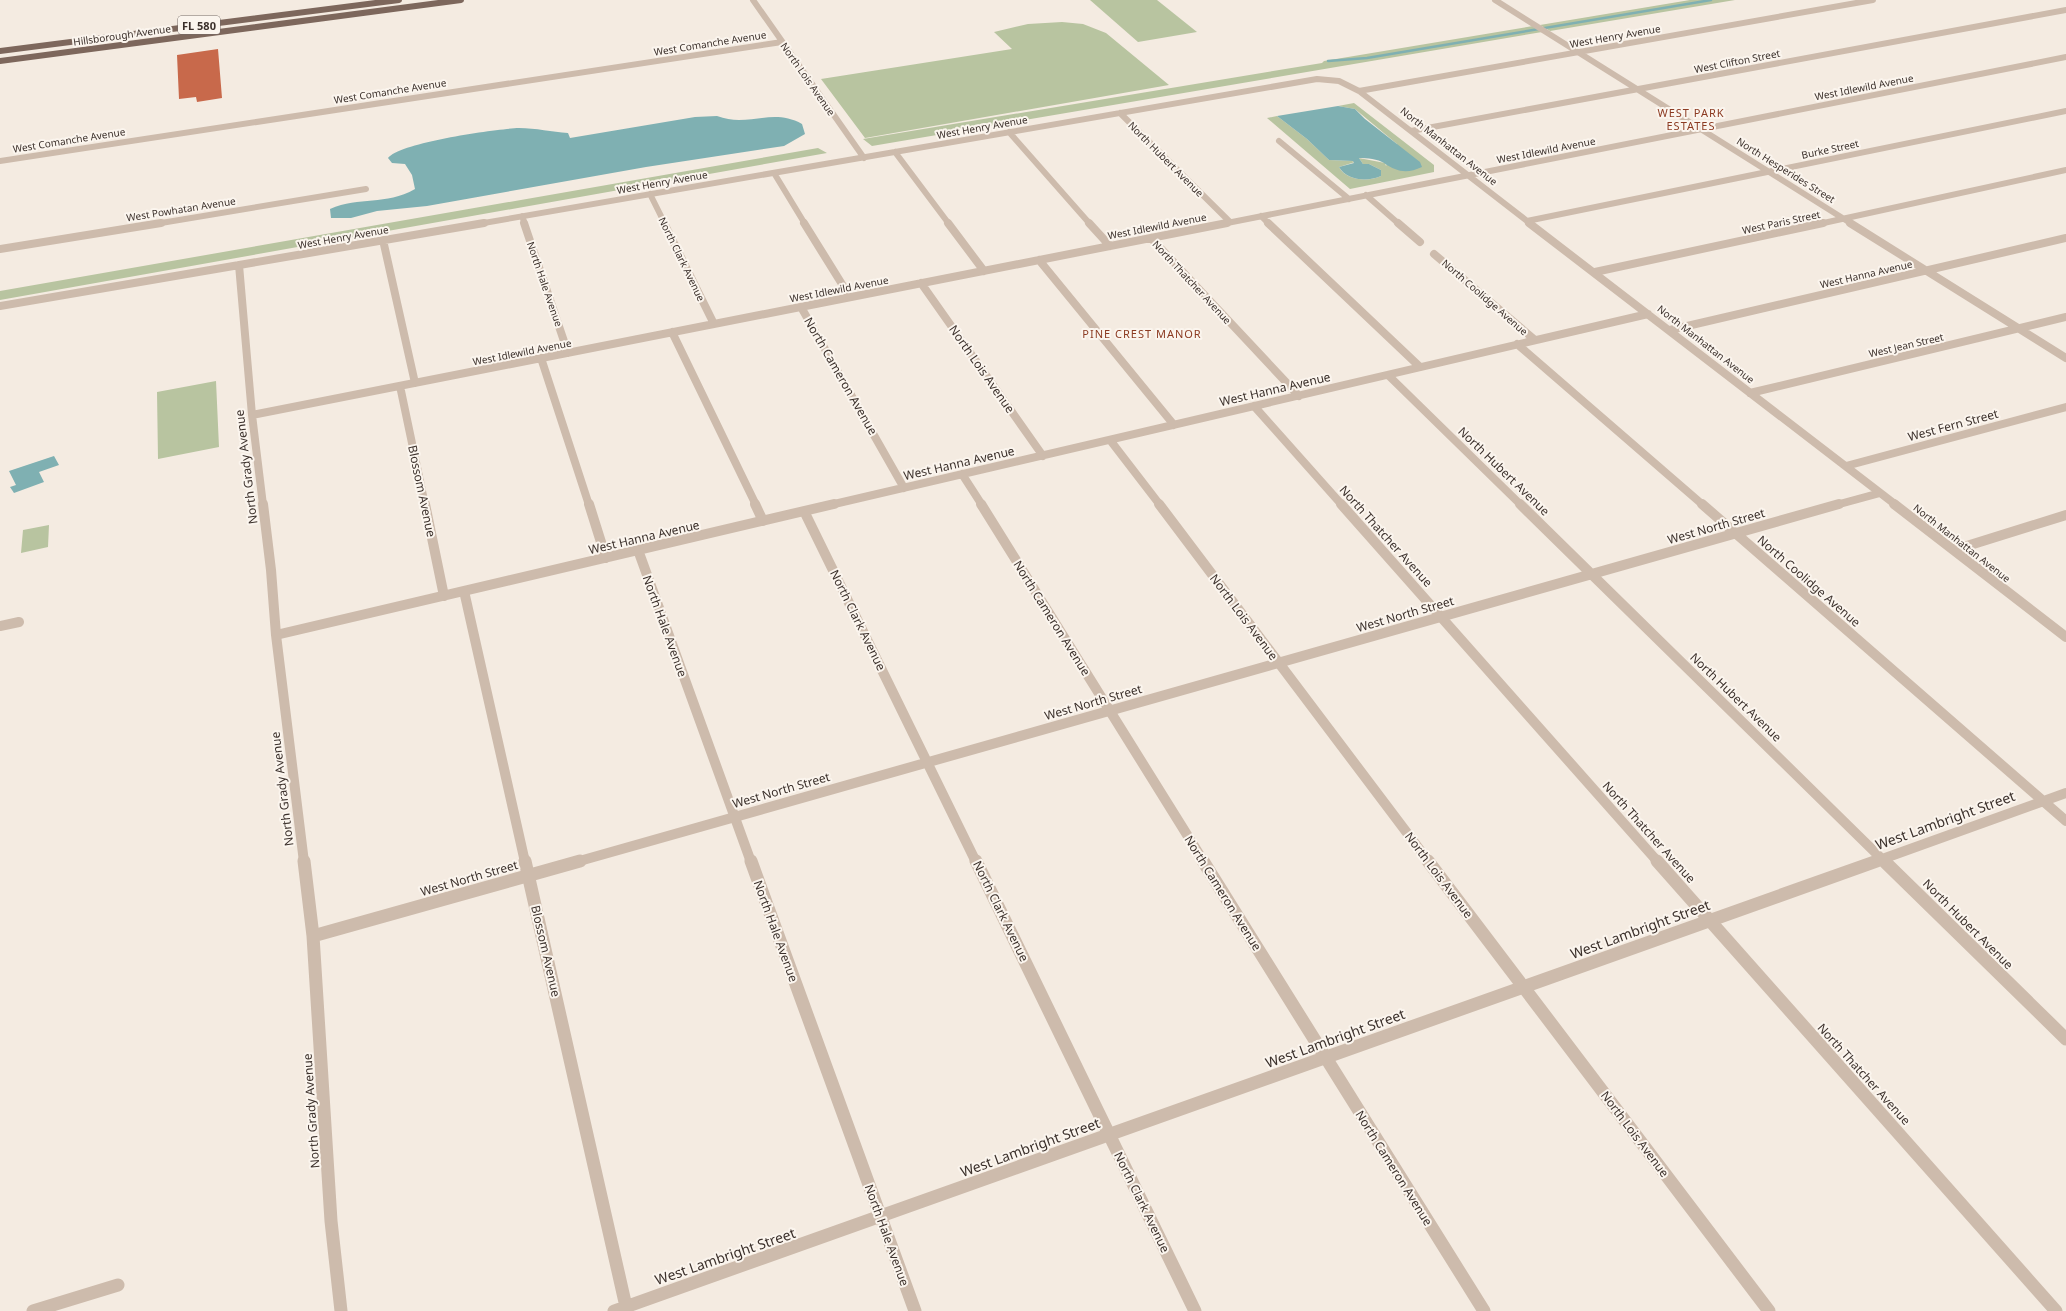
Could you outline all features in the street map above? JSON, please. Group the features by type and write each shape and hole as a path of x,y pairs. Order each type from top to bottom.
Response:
{"main road":[{"name":"FL 580","path":"0,51 123,34 399,0"},
{"path":"372,12 390,6 432,0"},
{"name":"Hillsborough Avenue","path":"0,62 461,0"},
{"path":"255,28 271,20 366,7 387,2"},
{"path":"124,45 142,40 240,25 253,19"},
{"path":"0,55 70,46 123,34"}],"street":[{"name":"North Lois Avenue","path":"752,0 864,158"},
{"name":"North Hesperides Street","path":"1495,0 2066,358"},
{"name":"West Henry Avenue","path":"1359,91 1873,0"},
{"name":"West Clifton Street","path":"1411,131 2066,10"},
{"name":"West Comanche Avenue","path":"0,161 782,42"},
{"name":"West Idlewild Avenue","path":"252,415 2066,57"},
{"name":"West Henry Avenue","path":"0,306 1328,78"},
{"name":"North Manhattan Avenue","path":"1328,78 1346,83 1359,91 2066,637"},
{"name":"Burke Street","path":"1528,221 2066,111"},
{"name":"North Hubert Avenue","path":"1120,113 1230,222"},
{"path":"1009,132 1110,246"},
{"path":"1279,141 1349,199"},
{"path":"895,152 984,271"},
{"name":"West Paris Street","path":"1594,272 2066,170"},
{"path":"774,173 850,297"},
{"name":"West Powhatan Avenue","path":"0,249 366,189"},
{"name":"North Clark Avenue","path":"650,194 714,324"},
{"path":"1366,195 1420,242"},
{"name":"North Hale Avenue","path":"522,216 568,353"},
{"path":"1260,216 1420,367"},
{"name":"North Thatcher Avenue","path":"1151,238 1299,396"},
{"name":"West Hanna Avenue","path":"1670,330 2066,238"},
{"path":"382,240 415,383"},
{"name":"North Coolidge Avenue","path":"1434,254 1535,340"},
{"path":"1039,260 1174,425"},
{"name":"North Grady Avenue","path":"239,265 252,415 271,570 276,635 313,936 331,1221 341,1311"},
{"name":"North Lois Avenue","path":"921,283 1043,456"},
{"name":"North Cameron Avenue","path":"801,307 904,488"},
{"name":"West Hanna Avenue","path":"276,635 1648,314"},
{"name":"West Jean Street","path":"1750,393 2066,317"},
{"path":"672,332 763,521"},
{"name":"North Coolidge Avenue","path":"1517,344 2066,821"},
{"path":"540,358 606,558"},
{"name":"North Hubert Avenue","path":"1388,375 1883,858 2066,1039"},
{"name":"Blossom Avenue","path":"400,386 444,596"},
{"name":"North Thatcher Avenue","path":"1254,406 2056,1311"},
{"name":"West Fern Street","path":"1846,466 2066,407"},
{"name":"North Lois Avenue","path":"1110,440 1769,1311"},
{"name":"North Cameron Avenue","path":"962,474 1484,1311"},
{"name":"West North Street","path":"313,936 1880,493"},
{"name":"North Clark Avenue","path":"804,511 1195,1311"},
{"path":"1954,550 2066,515"},
{"name":"North Hale Avenue","path":"638,550 915,1311"},
{"name":"Blossom Avenue","path":"464,591 627,1309"},
{"path":"0,626 19,622"},
{"name":"West Lambright Street","path":"614,1311 627,1309 2066,793"},
{"path":"33,1311 118,1285"}],"green space":[{"path":"1090,0 1157,0 1197,32 1138,42"},
{"path":"1690,0 1735,0 1550,31 1540,25"},
{"path":"1062,22 1083,24 1106,33 1169,85 865,138 821,79 1012,49 994,32 1028,24"},
{"path":"1533,26 1542,32 872,146 863,139 1322,63 1324,61"},
{"path":"1354,103 1434,165 1434,172 1350,189 1267,118 1277,116 1307,139 1329,160 1355,162 1339,167 1342,172 1352,178 1376,178 1381,176 1381,170 1369,164 1363,164 1359,158 1385,163 1386,166 1397,144 1355,109 1338,106"},
{"path":"818,148 827,153 0,300 0,291"},
{"path":"216,381 219,447 158,459 157,392"},
{"path":"49,525 48,547 21,553 23,530"}],"water":[{"path":"1338,106 1355,109 1365,119 1420,162 1422,167 1412,171 1402,171 1379,161 1359,158 1363,164 1369,164 1381,170 1381,176 1370,179 1352,178 1343,172 1339,167 1354,163 1353,161 1329,160 1307,139 1277,116"},
{"path":"717,116 739,120 770,117 791,119 802,124 805,134 784,146 646,167 427,206 377,211 351,218 331,218 330,209 341,205 393,197 415,189 412,175 405,164 392,163 388,158 396,152 429,142 450,137 519,128 568,133 570,138 695,117"},
{"path":"54,456 59,465 39,472 44,482 14,493 10,487 16,485 9,471"}],"building":[{"path":"218,49 222,98 197,102 196,97 179,99 177,55"}],"waterway":[{"path":"1328,61 1367,58 1711,0"}],"district":[{"name":"WEST PARK ESTATES","path":"1691,118"},
{"name":"PINE CREST MANOR","path":"1142,333"}]}
